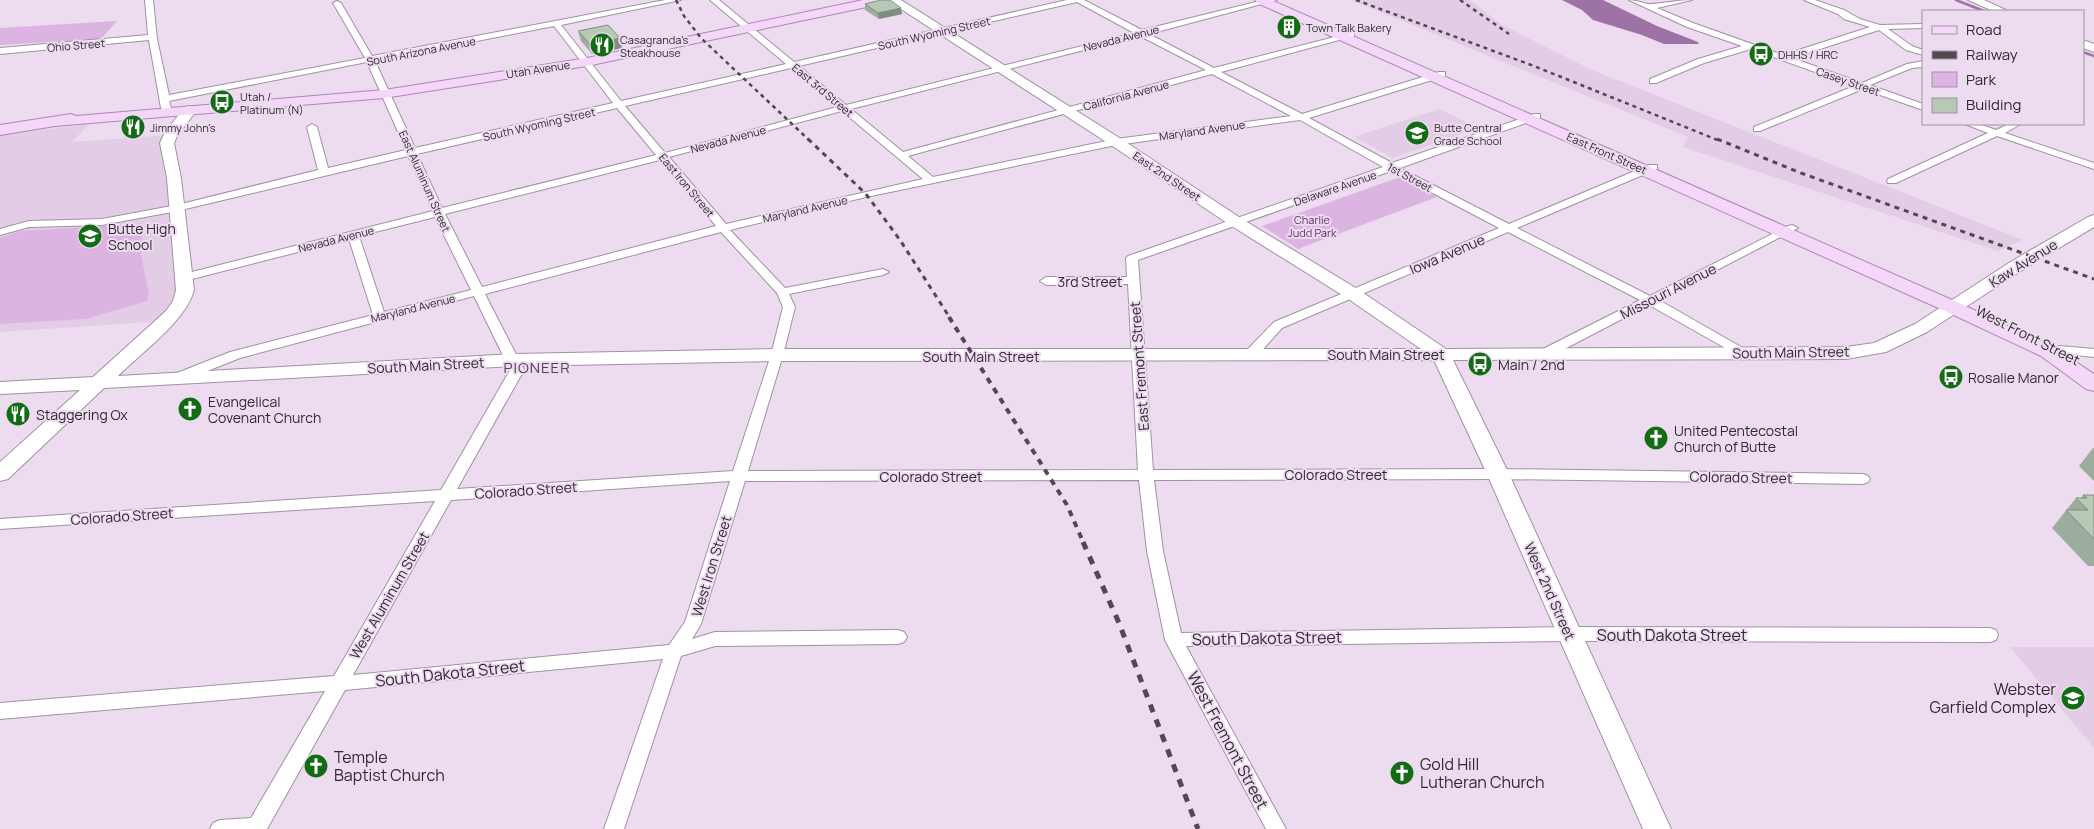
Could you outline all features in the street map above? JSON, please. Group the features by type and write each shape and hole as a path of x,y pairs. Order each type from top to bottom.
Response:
{"main road":[{"name":"Utah Avenue","path":"57,122 89,115 166,107 190,110 384,94 587,62 881,0"},
{"name":"East Front Street","path":"1268,1 1956,305"},
{"name":"Utah Avenue","path":"57,122 166,107"},
{"path":"0,130 57,122"},
{"name":"West Front Street","path":"1956,305 2054,350 2094,371"},
{"name":"West Front Street","path":"2054,350 2094,384"}],"street":[{"path":"149,0 153,37 158,66 163,79 166,107"},
{"name":"South Arizona Avenue","path":"166,107 370,60 677,0"},
{"name":"East 3rd Street","path":"714,0 932,180"},
{"name":"East 2nd Street","path":"893,0 1066,112 1116,142 1236,222 1353,294 1441,354"},
{"name":"South Wyoming Street","path":"0,232 28,224 102,222 177,208 324,172 1077,0"},
{"name":"1st Street","path":"1077,0 1301,116 1392,168 1649,300 1743,354"},
{"name":"Casey Street","path":"1633,0 1690,25 1922,107"},
{"path":"1649,7 1688,0"},
{"path":"1808,0 1841,12 1847,17 1857,32"},
{"path":"1974,0 1999,10"},
{"name":"Nevada Avenue","path":"184,277 1268,1"},
{"name":"East Aluminum Street","path":"337,3 370,60 439,213 512,360"},
{"path":"1847,17 1880,27 1909,48 1922,53"},
{"name":"East Iron Street","path":"556,24 638,129 663,156 722,228 782,292"},
{"path":"1783,58 1857,32 1880,27 1922,26"},
{"name":"California Avenue","path":"902,155 1348,35"},
{"name":"Ohio Street","path":"0,51 153,37"},
{"path":"1653,81 1684,67 1735,50 1752,47"},
{"path":"1757,129 1910,66 1922,64"},
{"name":"Maryland Avenue","path":"177,378 235,354 722,228 932,180 1116,142 1301,116 1438,75"},
{"path":"0,474 172,314 183,295 185,290 177,208 167,143 170,134 190,110"},
{"name":"Delaware Avenue","path":"1132,258 1534,118"},
{"path":"1973,125 2094,166"},
{"path":"1892,182 2014,125"},
{"path":"312,126 324,172"},
{"name":"Iowa Avenue","path":"1251,354 1278,325 1649,169"},
{"name":"Kaw Avenue","path":"1956,305 2018,264 2094,220"},
{"name":"Missouri Avenue","path":"1544,354 1788,230"},
{"path":"354,234 379,316"},
{"name":"East Fremont Street","path":"1132,258 1146,474"},
{"path":"776,354 789,306 782,292 884,272"},
{"name":"3rd Street","path":"1046,281 1134,280"},
{"name":"South Main Street","path":"0,388 512,360 776,354 983,356 1846,353 1879,348 1920,328 1956,305"},
{"path":"2054,350 2094,353"},
{"name":"West Iron Street","path":"614,829 674,651 693,624 776,354"},
{"name":"West 2nd Street","path":"1441,354 1498,474 1657,829"},
{"name":"West Aluminum Street","path":"257,828 517,370 512,360"},
{"name":"West Fremont Street","path":"1146,474 1155,551 1174,640 1276,829"},
{"name":"Colorado Street","path":"0,524 739,476 1498,474 1863,479"},
{"name":"South Dakota Street","path":"1174,640 1570,634 1990,635"},
{"name":"South Dakota Street","path":"0,711 339,684 674,651 715,639 898,637"},
{"path":"220,829 257,828"}],"shaded area":[{"path":"1351,0 1470,0 1502,25 1592,70 2023,240 1998,251 1683,147 1688,137"},
{"path":"1562,0 1603,0 1699,44 1664,44 1593,20 1582,10"},
{"name":"Butte Central Grade School","path":"1439,109 1479,128 1393,158 1354,137"},
{"name":"Butte High School","path":"89,124 72,142 170,135 182,301 165,321 0,332 0,135"},
{"name":"Webster Garfield Complex","path":"2010,647 2094,647 2094,748"}],"green space":[{"path":"117,21 101,39 0,45 0,28"},
{"name":"Charlie Judd Park","path":"1400,177 1437,197 1298,249 1262,226"},
{"path":"142,224 141,255 149,294 147,301 86,319 0,324 0,238 20,231"}],"building":[{"path":"890,0 901,8 878,13 865,4"},
{"path":"608,25 620,38 590,44 578,31"},
{"path":"2083,495 2094,495 2094,539 2066,510 2088,510 2076,498 2087,498"}],"waterway":[{"path":"1956,0 1981,10"},
{"path":"2084,52 2094,56"}],"railway":[{"path":"676,0 684,16 701,38 810,141"},
{"path":"1356,0 1534,66 1720,141"},
{"path":"1460,0 1509,34"},
{"path":"808,139 866,194 900,240 950,318"},
{"path":"1717,139 1801,173 2094,279"},
{"path":"949,317 1067,505 1084,544"},
{"path":"1083,542 1119,623 1198,829"}],"place":[{"name":"Town Talk Bakery","path":"1289,27"},
{"name":"Casagranda's Steakhouse","path":"602,45"},
{"name":"DHHS / HRC","path":"1761,54"},
{"name":"Utah / Platinum (N)","path":"222,102"},
{"name":"Jimmy John's","path":"133,127"},
{"name":"Butte Central Grade School","path":"1417,133"},
{"name":"Butte High School","path":"90,236"},
{"name":"Main / 2nd","path":"1480,364"},
{"name":"Rosalie Manor","path":"1951,377"},
{"name":"Evangelical Covenant Church","path":"190,409"},
{"name":"Staggering Ox","path":"18,414"},
{"name":"United Pentecostal Church of Butte","path":"1656,438"},
{"name":"Webster Garfield Complex","path":"2073,698"},
{"name":"Temple Baptist Church","path":"316,766"},
{"name":"Gold Hill Lutheran Church","path":"1402,773"}],"district":[{"name":"PIONEER","path":"537,367"}]}
